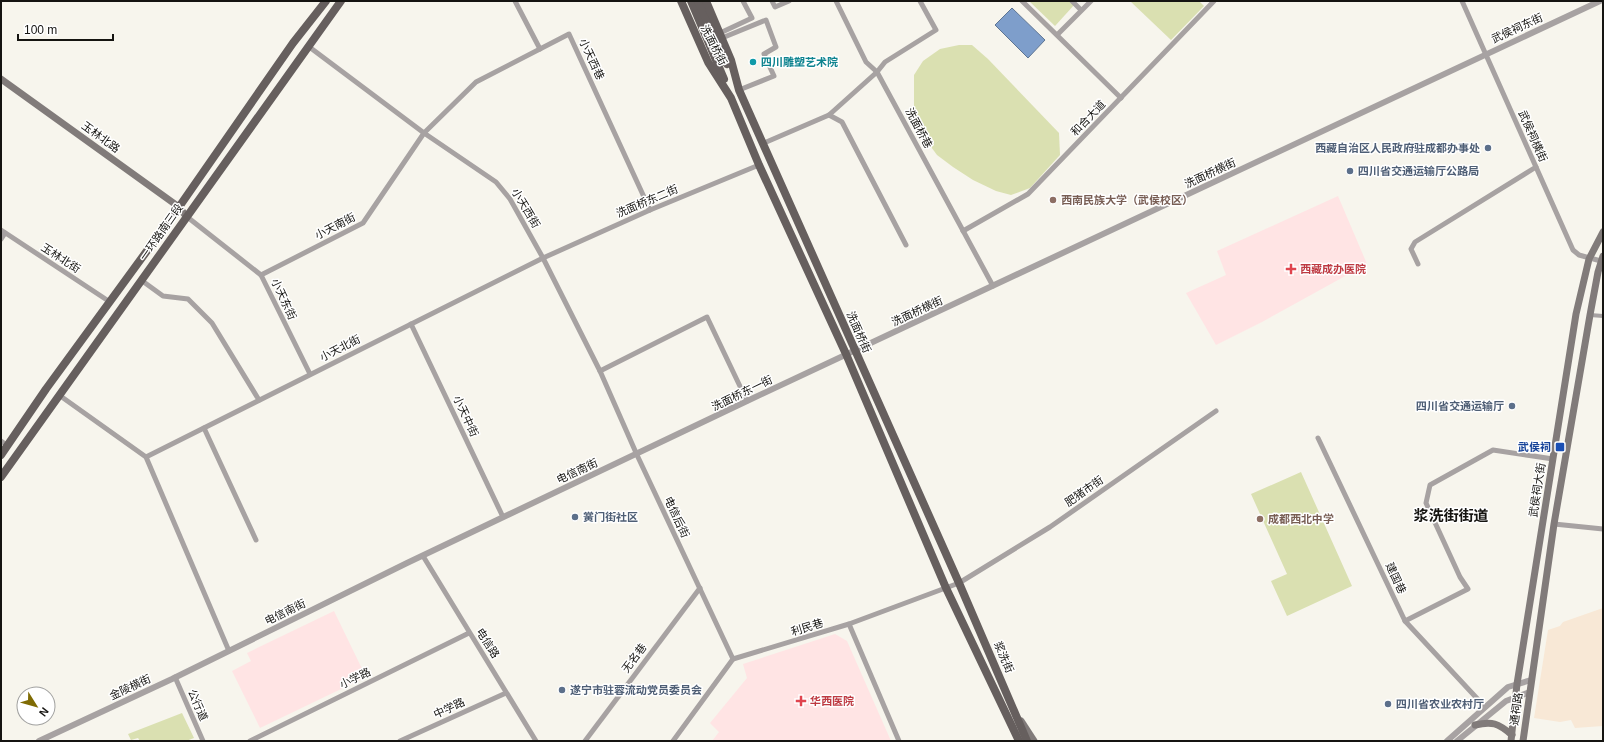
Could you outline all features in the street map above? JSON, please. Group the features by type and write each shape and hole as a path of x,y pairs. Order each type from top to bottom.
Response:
{"main road":[{"name":"一环路南三段","path":"1,455 4,444 127,279 293,44 326,1"},
{"name":"一环路南三段","path":"1,476 341,1"},
{"name":"洗面桥街","path":"681,1 708,62 731,98"},
{"path":"690,1 715,34"},
{"path":"698,1 715,34"},
{"name":"洗面桥街","path":"706,1 731,98 759,165 846,354 946,588"},
{"name":"洗面桥街","path":"715,34 959,583"},
{"name":"洗面桥街","path":"715,34 731,60 739,90"},
{"name":"玉林北路","path":"1,78 179,207 186,216"},
{"name":"武侯祠大街","path":"1517,684 1576,314 1589,259 1603,232"},
{"name":"武侯祠大街","path":"1532,680 1554,524 1590,315 1602,259"},
{"path":"127,279 135,277 139,283"},
{"name":"浆洗街","path":"959,583 1027,741"},
{"name":"浆洗街","path":"946,588 1019,741"},
{"name":"通祠路","path":"1523,741 1532,680"},
{"name":"通祠路","path":"1511,738 1517,684"},
{"path":"1018,719 1034,741"},
{"path":"1475,725 1489,722 1494,723 1505,729 1511,738"},
{"name":"浆洗街","path":"1012,725 1014,741"}],"street":[{"path":"514,1 540,49"},
{"path":"715,34 752,18 743,1"},
{"path":"772,1 775,8 789,1"},
{"name":"洗面桥巷","path":"836,1 866,62 877,72 993,286"},
{"path":"764,143 829,115 877,72 885,62 936,30 920,1"},
{"path":"1022,1 1058,34 1122,98"},
{"path":"1072,1 1081,10"},
{"path":"1058,34 1091,1"},
{"path":"1205,1 1210,6"},
{"name":"和合大道","path":"963,231 1028,194 1214,1"},
{"name":"武侯祠横街","path":"1462,1 1573,250 1579,255 1589,259 1602,259"},
{"name":"武侯祠东街","path":"1486,54 1600,1"},
{"path":"715,34 766,20 776,47 764,54 774,76 739,90"},
{"name":"小天西巷","path":"424,133 476,82 569,34 650,210"},
{"name":"小天西街","path":"308,46 424,133 496,182 504,190 543,258 600,371 637,455"},
{"name":"洗面桥横街","path":"856,351 1486,54"},
{"path":"829,115 842,122 906,245"},
{"name":"小天南街","path":"262,274 363,223 424,133"},
{"name":"洗面桥东二街","path":"543,258 650,210 759,165"},
{"path":"1418,264 1411,249 1415,242 1536,167"},
{"name":"小天东街","path":"186,216 262,274 310,374"},
{"path":"1,239 3,232"},
{"name":"玉林北街","path":"3,232 110,302"},
{"name":"小天北街","path":"146,457 543,258"},
{"path":"139,283 163,296 188,299 212,323 259,400"},
{"path":"1590,315 1603,316"},
{"path":"600,371 707,317 747,401"},
{"name":"小天中街","path":"411,324 503,517"},
{"name":"洗面桥东一街","path":"637,455 747,401 846,354 856,351"},
{"path":"59,395 146,457 229,651"},
{"name":"肥猪市街","path":"959,583 1050,527 1216,411"},
{"path":"204,428 256,540"},
{"name":"建国巷","path":"1318,438 1405,621 1484,707"},
{"path":"1405,621 1468,589 1460,577 1426,503 1430,484 1493,450 1553,459"},
{"name":"电信南街","path":"229,651 503,517 637,455"},
{"name":"电信后街","path":"637,455 700,588"},
{"path":"1554,524 1603,529"},
{"name":"电信路","path":"423,556 536,741"},
{"name":"利民巷","path":"733,659 849,624 959,583"},
{"path":"673,741 733,659 700,588"},
{"name":"无名巷","path":"585,741 700,588"},
{"path":"849,624 899,741"},
{"name":"小学路","path":"250,741 469,632"},
{"name":"金陵横街","path":"39,741 229,651"},
{"name":"公行道","path":"173,678 199,741"},
{"name":"公行道","path":"173,678 203,741"},
{"path":"1447,741 1508,687 1532,680"},
{"path":"1457,741 1506,701 1530,692"},
{"name":"中学路","path":"400,741 506,693"}],"shaded area":[{"name":"西藏成办医院","path":"1338,196 1367,264 1262,322 1216,345 1186,293 1226,275 1217,251"},
{"path":"1603,608 1603,726 1575,728 1571,720 1560,722 1534,718 1548,630 1560,626 1563,622"},
{"path":"334,611 366,677 260,728 232,671 251,661 247,653"},
{"name":"华西医院","path":"835,634 847,641 891,741 712,741 719,732 710,723 747,678 743,664"}],"green space":[{"path":"1029,1 1072,1 1075,4 1055,26"},
{"path":"1130,1 1199,1 1204,6 1171,40"},
{"path":"959,45 972,45 988,59 1059,133 1060,155 1030,188 1011,195 996,191 973,180 937,155 923,136 914,117 914,75 923,61 940,49"},
{"path":"1301,472 1352,586 1287,616 1271,581 1287,574 1251,494"},
{"path":"182,713 194,738 186,741 140,741 138,738 131,740 128,734"}],"water":[{"path":"1012,8 1045,40 1028,58 995,25"}],"place":[{"name":"四川雕塑艺术院","path":"753,62"},
{"name":"西藏自治区人民政府驻成都办事处","path":"1488,148"},
{"name":"四川省交通运输厅公路局","path":"1350,171"},
{"name":"西南民族大学（武侯校区）","path":"1053,200"},
{"name":"西藏成办医院","path":"1291,269"},
{"name":"四川省交通运输厅","path":"1512,406"},
{"name":"武侯祠","path":"1560,447"},
{"name":"黉门街社区","path":"575,517"},
{"name":"成都西北中学","path":"1260,519"},
{"name":"遂宁市驻蓉流动党员委员会","path":"562,690"},
{"name":"华西医院","path":"801,701"},
{"name":"四川省农业农村厅","path":"1388,704"}],"district":[{"name":"浆洗街街道","path":"1451,515"}]}
